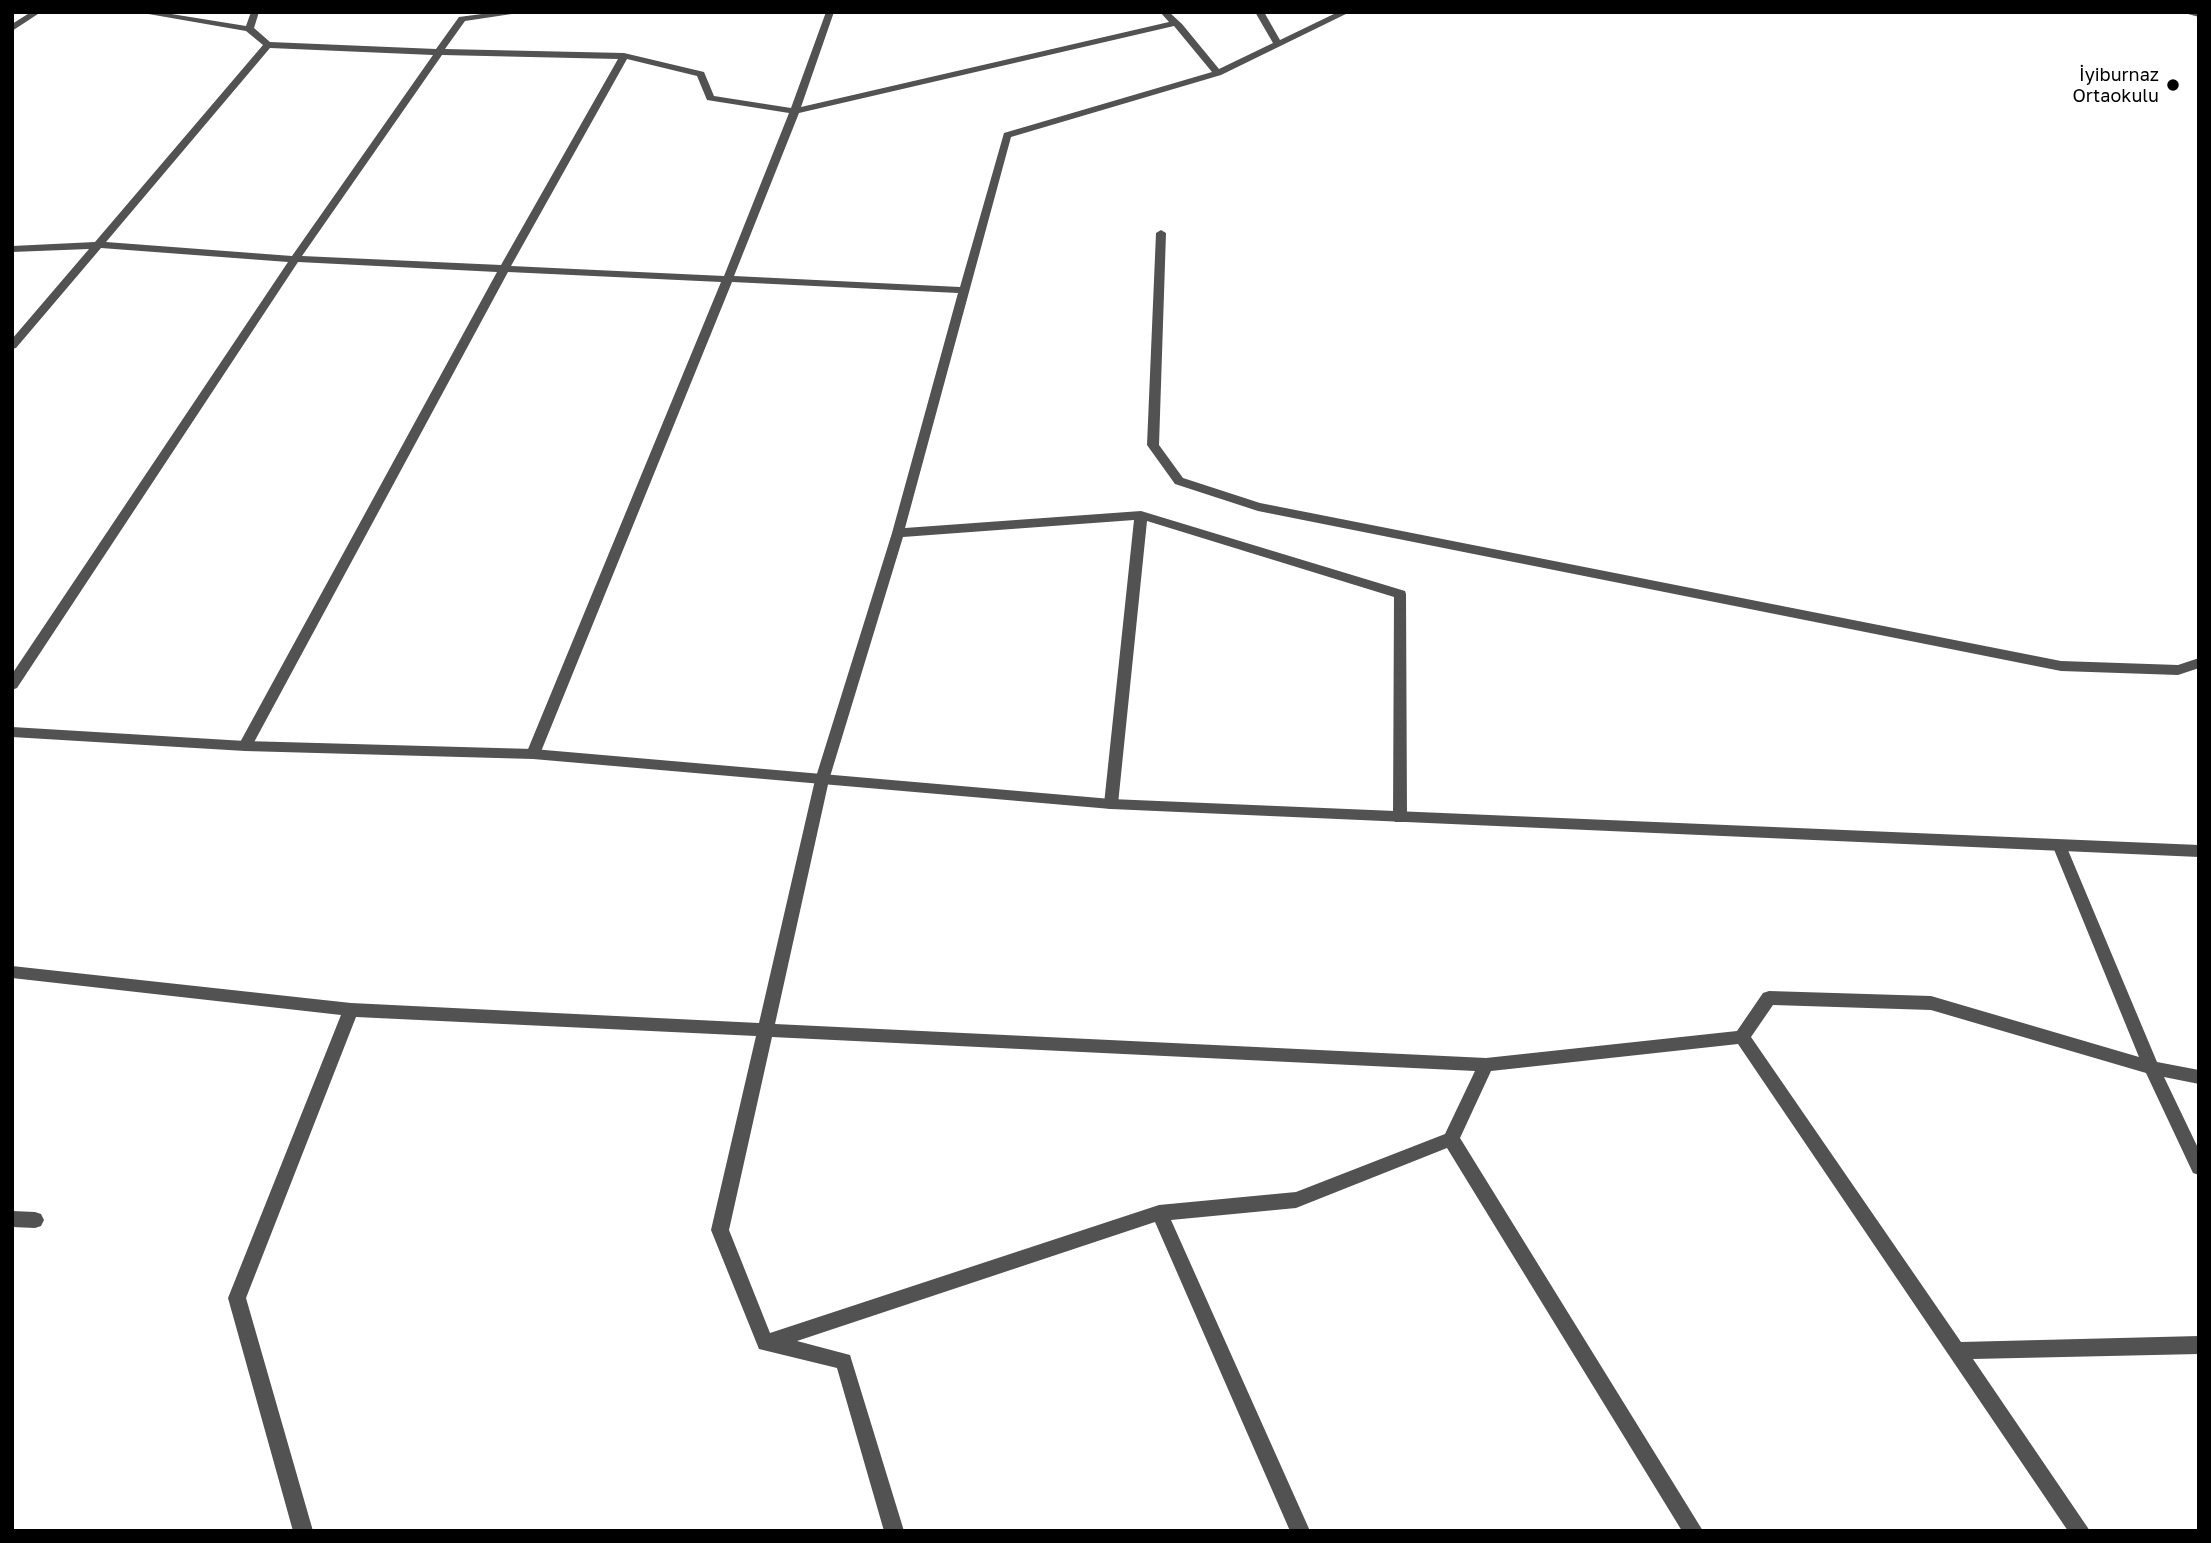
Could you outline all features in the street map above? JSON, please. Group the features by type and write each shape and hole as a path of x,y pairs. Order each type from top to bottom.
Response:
{"street":[{"path":"12,28 37,12"},
{"path":"141,12 249,29 268,45 624,57 701,74 710,98 795,111 1175,23"},
{"path":"249,29 255,12"},
{"path":"12,685 295,259 463,16 521,12"},
{"path":"533,754 728,279 795,111 830,12"},
{"path":"1164,12 1218,73"},
{"path":"1259,12 1279,45"},
{"path":"765,1343 720,1230 822,780 898,533 1006,135 1218,73 1346,12"},
{"path":"2191,12 2199,14"},
{"path":"12,346 268,45"},
{"path":"245,746 505,267 624,57"},
{"path":"1161,233 1153,445 1179,481 1258,507 2061,666 2178,670 2199,663"},
{"path":"12,249 99,245 295,259 964,290"},
{"path":"898,533 1141,515 1400,594 1400,818"},
{"path":"1111,804 1141,515"},
{"path":"12,732 245,746 533,754 1111,804 2199,851"},
{"path":"2060,847 2151,1068 2199,1168"},
{"path":"12,972 351,1010 1486,1065 1742,1037 1769,998 1931,1003 2151,1068 2199,1077"},
{"path":"303,1531 237,1297 351,1010"},
{"path":"1742,1037 2080,1531"},
{"path":"765,1343 1159,1213 1296,1199 1451,1139 1486,1065"},
{"path":"1451,1139 1693,1531"},
{"path":"1159,1213 1300,1531"},
{"path":"12,1219 35,1220"},
{"path":"765,1343 844,1361 894,1531"},
{"path":"1956,1351 2199,1345"}],"place":[{"name":"İyiburnaz Ortaokulu","path":"2173,85"}]}
